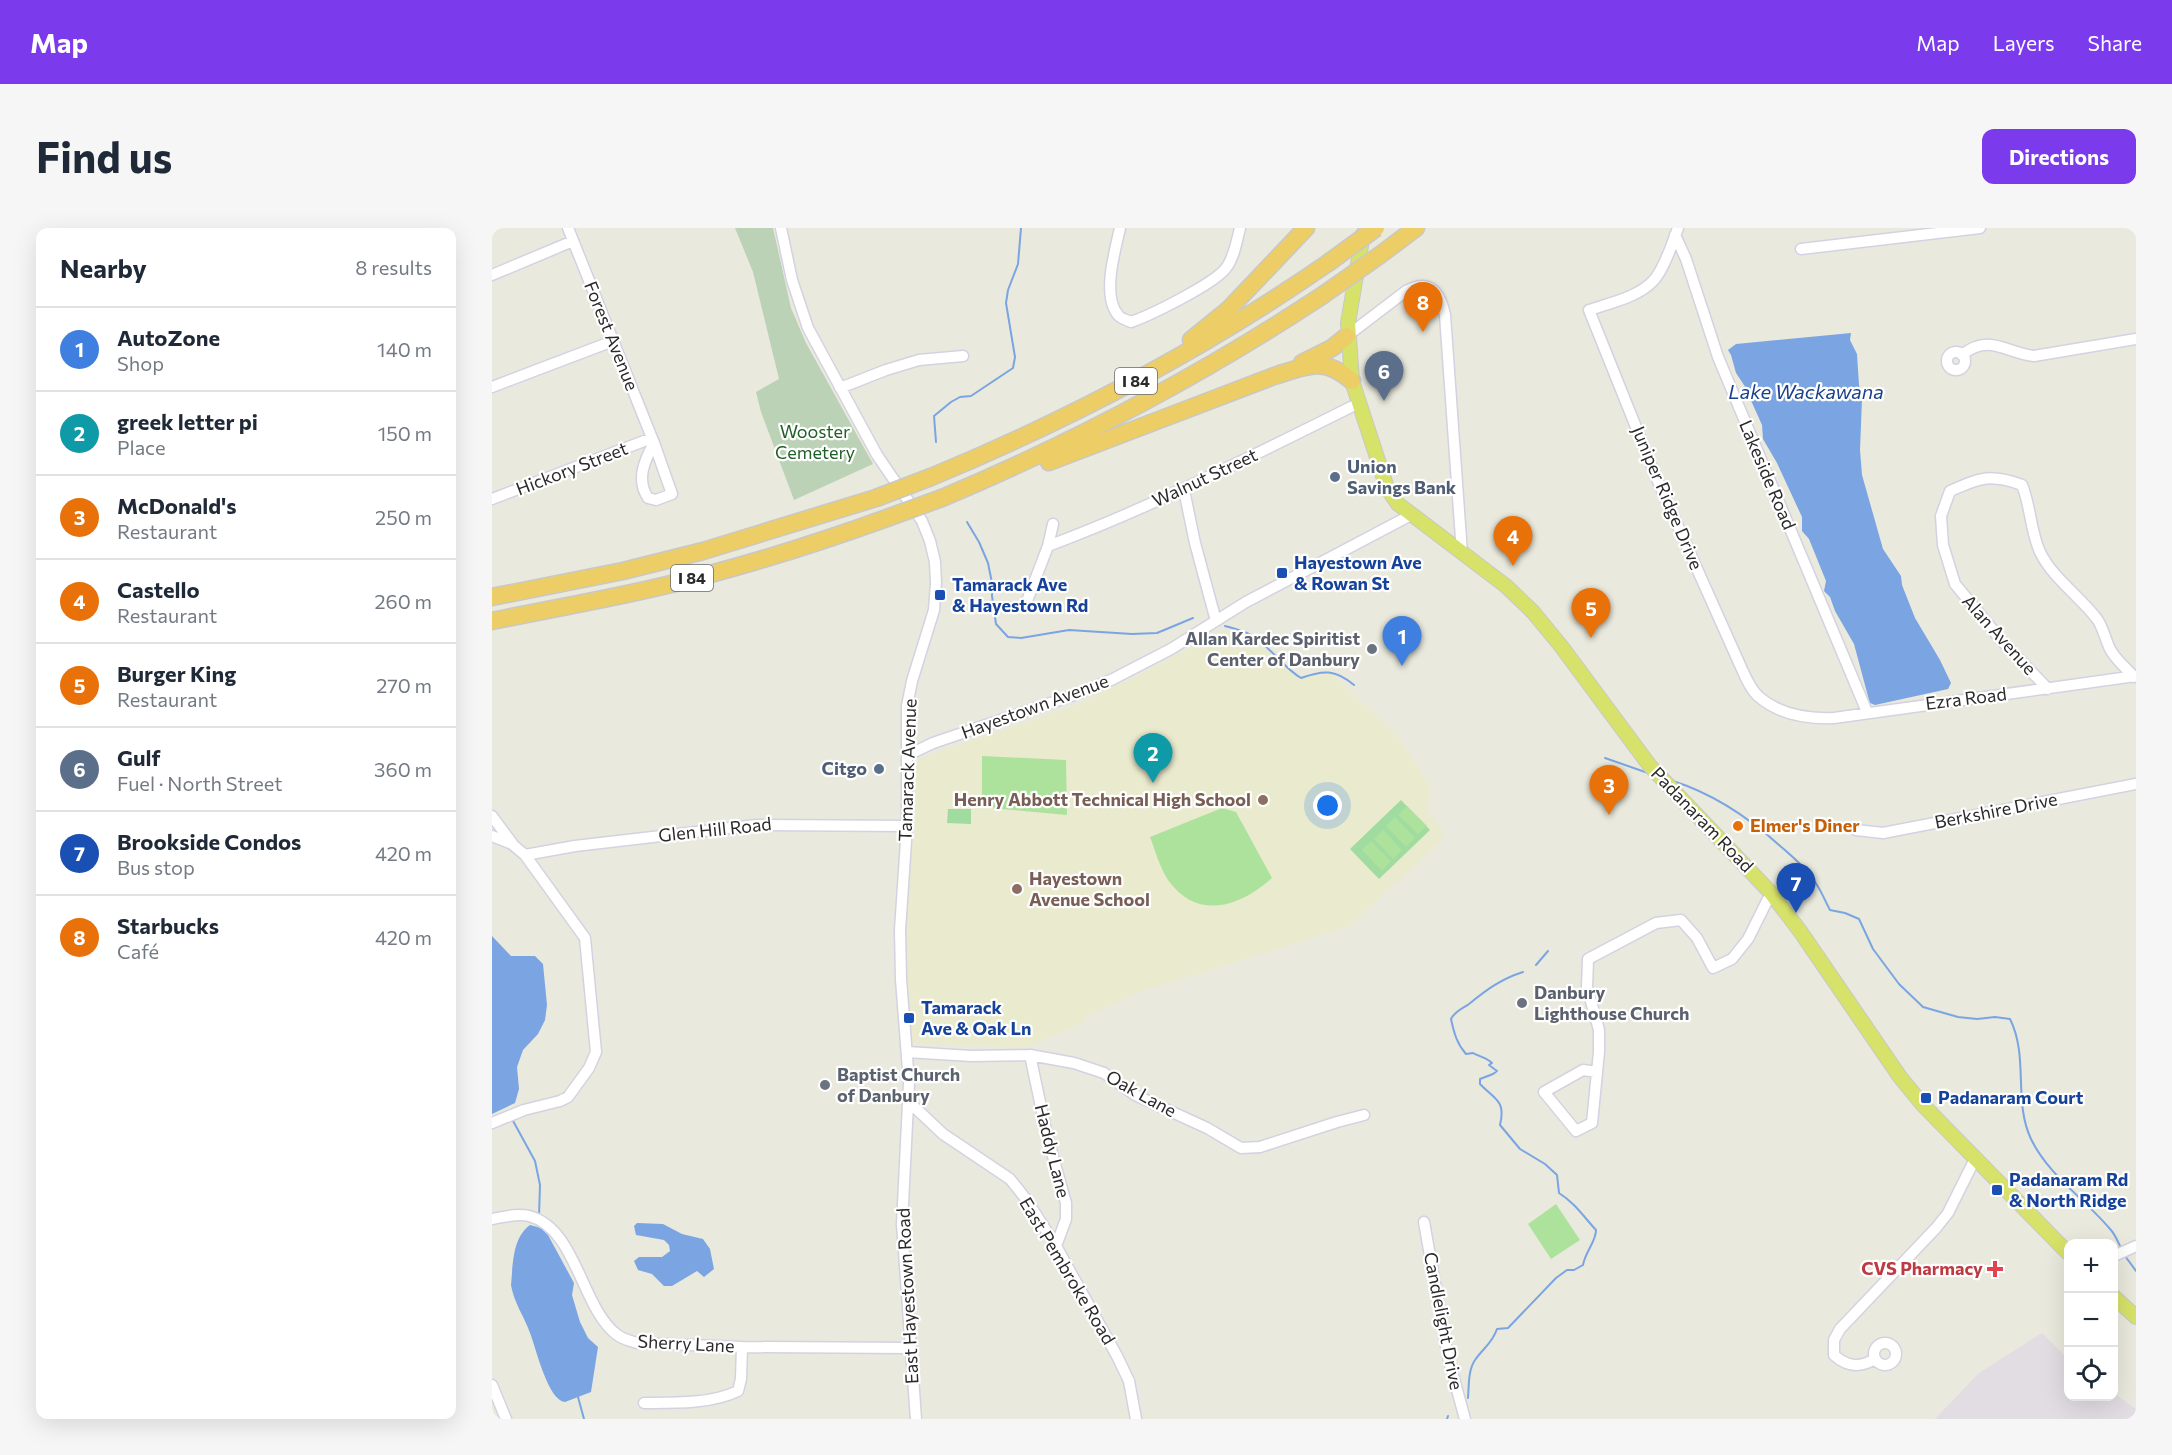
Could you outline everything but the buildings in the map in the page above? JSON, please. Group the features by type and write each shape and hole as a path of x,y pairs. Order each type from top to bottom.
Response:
{"highway":[{"path":"1041,428 1201,333 1228,310 1306,228"},
{"name":"I 84","path":"492,597 623,571 703,551 876,498 931,477 1041,428 1151,373 1220,333 1328,263 1376,228"},
{"name":"I 84","path":"492,621 707,575 817,542 942,498 1126,413 1252,341 1323,295 1416,228"},
{"path":"965,488 1043,464 1274,376 1332,348 1347,336"},
{"path":"1274,376 1306,367 1326,365 1339,369 1352,381"}],"main road":[{"name":"Padanaram Road","path":"1364,228 1349,310 1347,336 1352,381 1387,488 1398,504 1506,586 1533,612 1654,770 1771,893 1807,940 1900,1077 1923,1105 2064,1249"},
{"path":"2118,1301 2136,1317"}],"street":[{"name":"Forest Avenue","path":"568,228 653,440 672,494 656,500 648,498 641,488 641,478 653,440"},
{"name":"Tamarack Avenue","path":"781,228 792,280 801,310 816,345 877,455 921,521 930,541 935,562 934,610 908,700 907,826 900,930 908,1101"},
{"path":"1120,228 1110,289 1112,306 1120,317 1131,322 1148,316 1209,282 1226,268 1240,228"},
{"path":"1801,249 1980,228"},
{"name":"Juniper Ridge Drive","path":"1677,232 1658,274 1648,285 1640,291 1589,310 1652,466 1748,681 1759,696 1791,714 1834,717 1867,712"},
{"name":"Lakeside Road","path":"1677,232 1718,357 1867,712"},
{"path":"492,275 573,241"},
{"path":"1347,336 1415,286 1430,287 1441,297 1445,315 1462,553"},
{"path":"1962,355 1978,346 1988,344 1999,345 2021,355 2034,356 2136,339"},
{"path":"492,387 613,341"},
{"path":"840,388 920,360 963,356"},
{"name":"Walnut Street","path":"1048,546 1095,529 1184,490 1359,403"},
{"name":"Hickory Street","path":"492,500 653,440"},
{"name":"Alan Avenue","path":"2048,689 2001,640 1955,584 1943,545 1941,516 1950,491 1977,479 2002,478 2022,485 2028,500 2033,535 2053,574 2083,602 2099,622 2111,651 2135,676"},
{"path":"1184,490 1195,543 1216,621"},
{"name":"Hayestown Avenue","path":"908,755 933,743 1104,683 1171,649 1246,602 1411,515"},
{"path":"1027,601 1048,546 1053,524"},
{"name":"Ezra Road","path":"1867,712 2135,676"},
{"name":"Berkshire Drive","path":"1856,830 1883,833 2136,784"},
{"path":"492,816 512,844 525,855 585,938 596,1052 589,1068 568,1097 561,1101 524,1110 492,1123"},
{"name":"Glen Hill Road","path":"525,855 575,846 756,825 907,826"},
{"path":"492,836 512,844"},
{"path":"1597,1072 1584,1070 1544,1092 1576,1131 1592,1123 1597,1072 1599,1030 1587,987 1588,959 1656,923 1681,920 1697,938 1713,968 1732,959 1748,939 1771,893"},
{"name":"Oak Lane","path":"907,1052 971,1056 1030,1055 1074,1063 1104,1072 1135,1095 1207,1128 1240,1148 1260,1147 1364,1115"},
{"name":"Haddy Lane","path":"1030,1055 1047,1135 1066,1203 1066,1219 1056,1246"},
{"name":"East Pembroke Road","path":"908,1101 943,1134 1010,1179 1026,1199 1056,1246 1118,1356 1129,1381 1136,1419"},
{"name":"East Hayestown Road","path":"908,1101 902,1224 916,1419"},
{"path":"1875,1359 1866,1365 1843,1363 1834,1355 1834,1340 1840,1329 1948,1213 1975,1159"},
{"name":"Sherry Lane","path":"492,1219 527,1215 547,1225 564,1247 603,1318 614,1333 637,1343 742,1347 910,1347"},
{"name":"Candlelight Drive","path":"1424,1222 1448,1357 1465,1419"},
{"path":"2118,1254 2136,1246"},
{"path":"644,1403 713,1399 738,1391 741,1379 742,1347"},
{"path":"492,1385 506,1419"}],"shaded area":[{"path":"1224,630 1249,637 1302,678 1332,673 1397,736 1431,790 1426,810 1443,831 1439,842 1350,926 1136,993 1085,1017 1085,1021 1027,1047 912,1043 905,945 910,862 915,836 916,762 921,758 1069,708 1143,673"},
{"path":"2042,1333 2064,1355 2064,1401 2118,1401 2118,1396 2136,1409 2136,1419 1935,1419 1979,1373"}],"green space":[{"name":"Wooster Cemetery","path":"735,228 773,228 791,308 806,343 873,464 794,500 761,412 756,392 779,379 753,272"},
{"path":"982,756 1066,760 1067,815 982,807"},
{"path":"1401,800 1430,830 1379,879 1350,849"},
{"path":"1407,806 1427,826 1418,834 1398,815"},
{"path":"1222,808 1236,812 1272,878 1260,888 1233,902 1205,905 1192,901 1179,893 1168,880 1150,837"},
{"path":"948,809 971,809 971,824 947,823"},
{"path":"1395,817 1415,838 1406,847 1386,826"},
{"path":"1383,830 1402,850 1393,859 1374,839"},
{"path":"1371,841 1391,861 1382,871 1362,850"},
{"path":"1556,1204 1580,1240 1551,1259 1528,1224"}],"water":[{"name":"Lake Wackawana","path":"1851,333 1850,340 1857,354 1862,399 1860,450 1862,475 1883,549 1901,576 1902,585 1915,618 1951,683 1948,689 1875,705 1870,703 1854,644 1835,611 1830,597 1824,591 1826,581 1809,539 1802,531 1802,517 1763,439 1762,425 1736,373 1728,350 1736,344"},
{"path":"492,936 511,956 535,956 543,964 547,1005 545,1020 538,1034 523,1050 517,1067 519,1089 515,1103 492,1114"},
{"path":"637,1223 663,1224 682,1234 703,1239 710,1249 714,1269 704,1277 697,1271 672,1286 664,1286 652,1274 638,1270 634,1261 639,1257 662,1257 670,1251 669,1245 664,1240 636,1235 634,1226"},
{"path":"530,1225 541,1228 548,1235 574,1283 572,1295 580,1322 588,1338 598,1347 591,1392 565,1402 553,1393 548,1384 511,1285 517,1244 524,1230"}],"waterway":[{"path":"936,442 934,416 951,402 960,397 971,396 1013,368 1015,357 1006,303 1008,290 1018,264 1021,228"},
{"path":"967,522 988,563 996,624 1008,637 1021,638 1069,630 1132,634 1157,633 1193,618"},
{"path":"1225,626 1255,637 1301,678 1329,672 1341,676 1354,685"},
{"path":"1605,758 1648,773"},
{"path":"1673,781 1730,807 1794,858 1815,882 1830,910 1859,919 1873,949 1899,984 1923,1007 1958,1017 2010,1019 2019,1048 2023,1110 2031,1139 2057,1176 2112,1231 2121,1248"},
{"path":"1536,965 1548,951"},
{"path":"1468,1398 1471,1368 1497,1329 1508,1328 1556,1278 1567,1270 1574,1270 1583,1265 1596,1234 1596,1230 1579,1210 1559,1193 1557,1175 1545,1164 1520,1149 1500,1125 1502,1110 1500,1105 1495,1097 1480,1084 1480,1079 1497,1071 1489,1065 1492,1063 1487,1059 1473,1053 1466,1054 1453,1029 1451,1019 1457,1012 1494,985 1523,972"},
{"path":"512,1119 535,1161 540,1185 539,1216"},
{"path":"2125,1256 2136,1271"},
{"path":"578,1397 584,1419"}],"place":[{"name":"Starbucks","path":"1423,332"},
{"name":"Gulf","path":"1384,401"},
{"name":"Union Savings Bank","path":"1335,477"},
{"name":"Castello","path":"1513,566"},
{"name":"Hayestown Ave & Rowan St","path":"1282,573"},
{"name":"Tamarack Ave & Hayestown Rd","path":"940,595"},
{"name":"Burger King","path":"1591,638"},
{"name":"Allan Kardec Spiritist Center of Danbury","path":"1372,649"},
{"name":"AutoZone","path":"1402,666"},
{"name":"Citgo","path":"879,769"},
{"name":"greek letter pi","path":"1153,783"},
{"name":"Henry Abbott Technical High School","path":"1263,800"},
{"name":"McDonald's","path":"1609,815"},
{"name":"Elmer's Diner","path":"1738,826"},
{"name":"Hayestown Avenue School","path":"1017,889"},
{"name":"Brookside Condos","path":"1796,913"},
{"name":"Danbury Lighthouse Church","path":"1522,1003"},
{"name":"Tamarack Ave & Oak Ln","path":"909,1018"},
{"name":"Baptist Church of Danbury","path":"825,1085"},
{"name":"Padanaram Court","path":"1926,1098"},
{"name":"Padanaram Rd & North Ridge","path":"1997,1190"},
{"name":"CVS Pharmacy","path":"1995,1269"}]}
